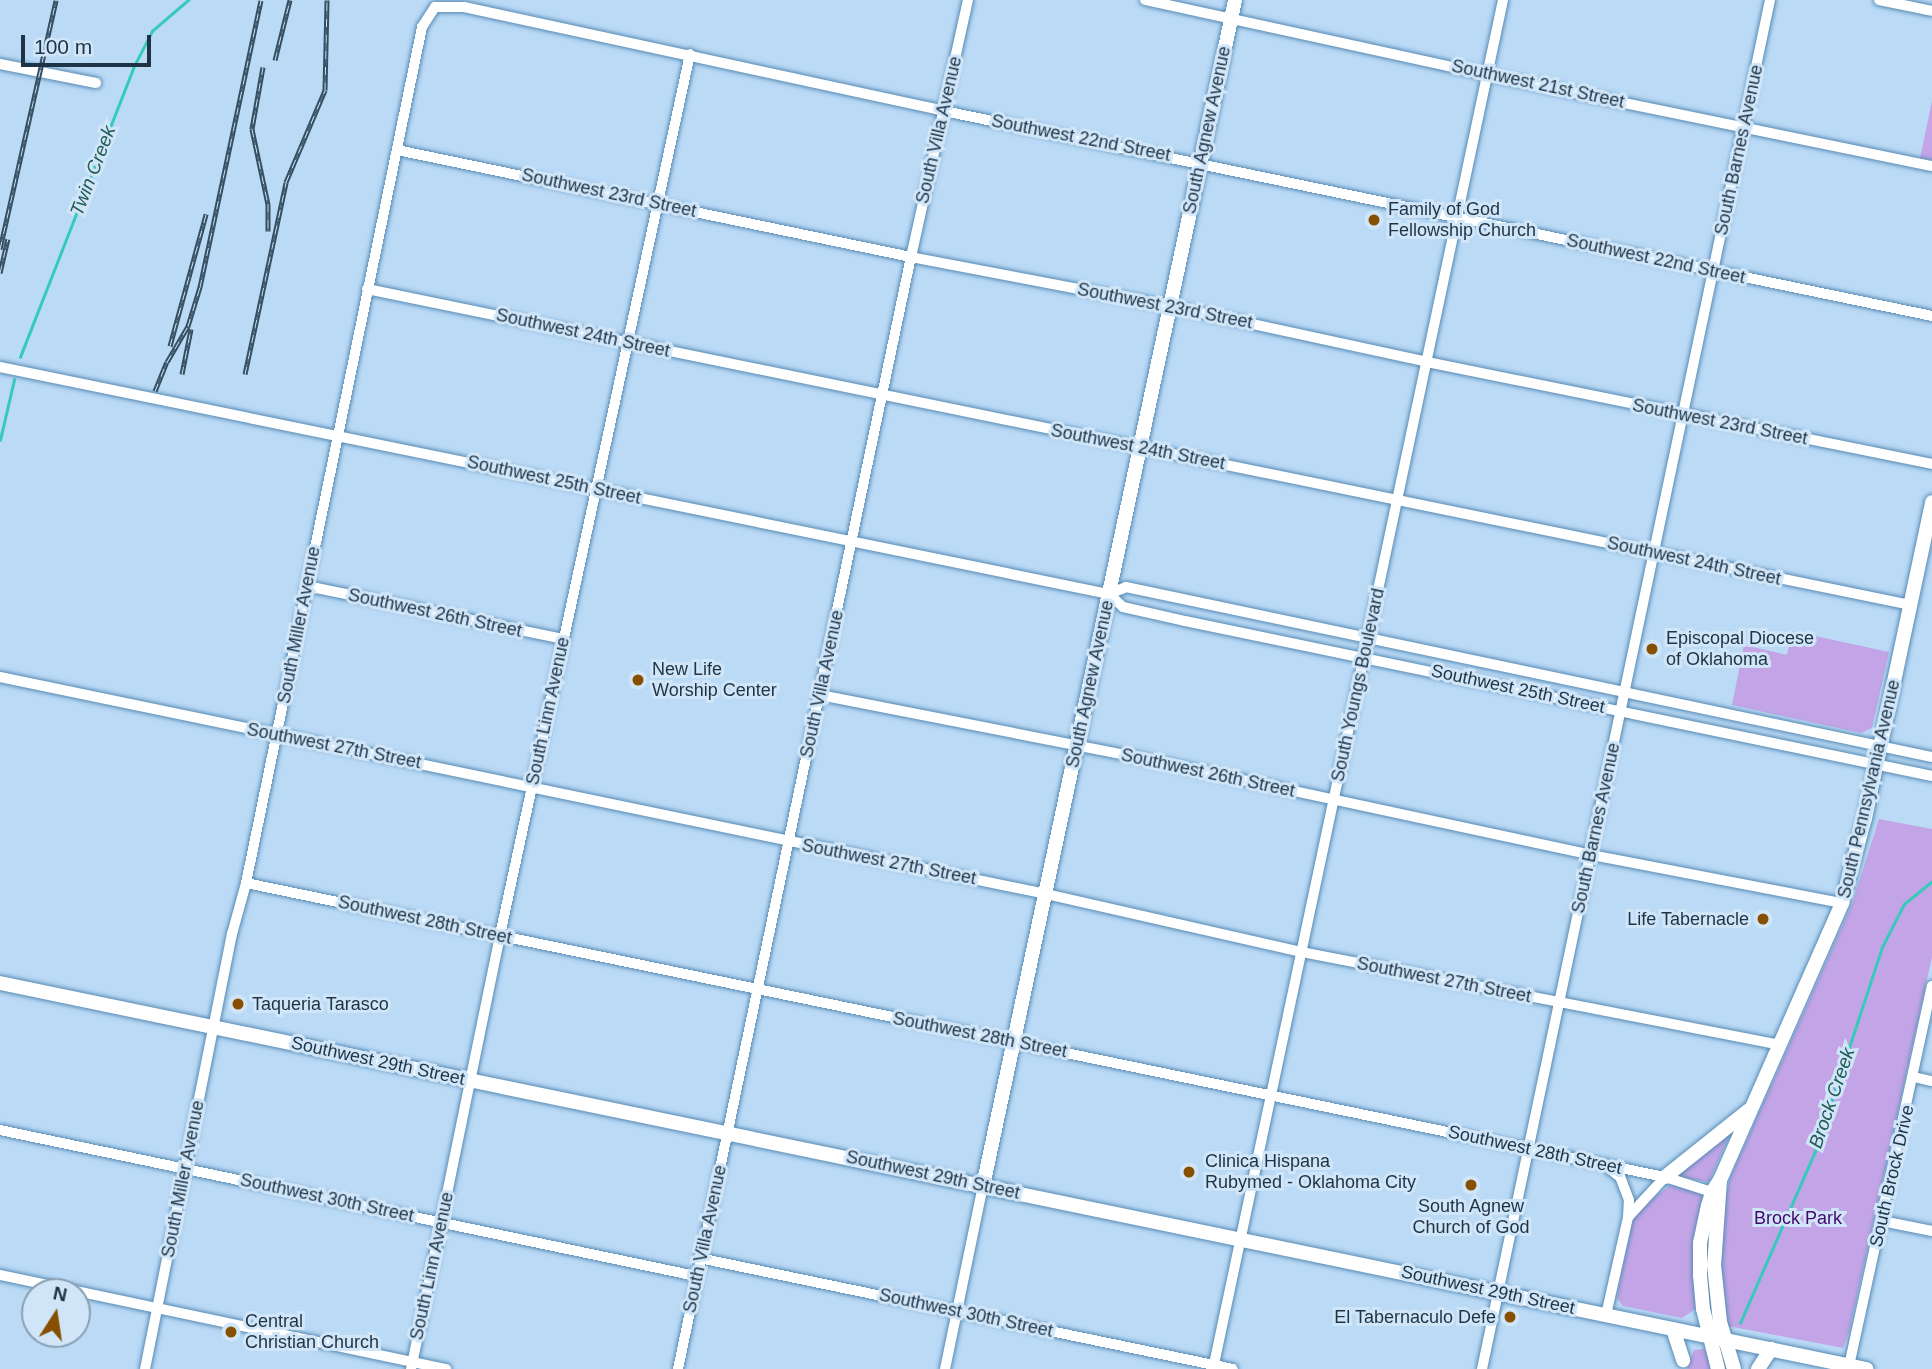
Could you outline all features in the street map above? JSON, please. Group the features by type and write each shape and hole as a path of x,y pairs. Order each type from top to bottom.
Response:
{"main road":[{"name":"South Agnew Avenue","path":"983,1186 1235,0"},
{"name":"South Pennsylvania Avenue","path":"1718,1369 1705,1336 1700,1243 1716,1186 1843,903 1881,746 1932,502"},
{"name":"Southwest 29th Street","path":"0,983 1866,1369"},
{"path":"1665,1177 1751,1109"},
{"name":"South Pennsylvania Avenue","path":"1716,1186 1714,1265 1720,1322 1734,1369"},
{"path":"1682,1364 1672,1329 1687,1325 1703,1309"},
{"path":"1682,1364 1705,1336"},
{"path":"1758,1369 1771,1349"}],"street":[{"name":"South Villa Avenue","path":"678,1369 699,1258 759,990 853,541 881,396 968,0"},
{"name":"Southwest 21st Street","path":"1144,0 1488,75 1932,166"},
{"name":"South Youngs Boulevard","path":"1213,1367 1503,0"},
{"name":"South Barnes Avenue","path":"1482,1369 1770,0"},
{"path":"1879,0 1932,11"},
{"name":"Southwest 22nd Street","path":"435,7 464,7 944,111 1932,316"},
{"name":"South Miller Avenue","path":"145,1369 232,934 246,883 422,27 435,7"},
{"name":"South Linn Avenue","path":"412,1365 500,935 690,54"},
{"path":"0,64 96,83"},
{"name":"Southwest 23rd Street","path":"397,150 1932,464"},
{"name":"Southwest 24th Street","path":"367,289 1910,605"},
{"name":"Southwest 25th Street","path":"0,368 1109,594 1123,607 1932,776"},
{"name":"Southwest 26th Street","path":"307,586 563,639"},
{"name":"Southwest 25th Street","path":"1109,594 1126,587 1932,757"},
{"name":"Southwest 27th Street","path":"0,677 1045,894 1302,952 1779,1045"},
{"name":"Southwest 26th Street","path":"820,695 1077,746 1592,855 1843,903"},
{"name":"Southwest 28th Street","path":"246,883 1605,1166 1716,1186"},
{"name":"South Brock Drive","path":"1849,1366 1932,986"},
{"path":"1914,1077 1932,1080"},
{"name":"Southwest 30th Street","path":"0,1130 696,1276"},
{"path":"1605,1166 1620,1177 1629,1200 1628,1217 1606,1315"},
{"path":"1628,1217 1665,1177"},
{"name":"South Agnew Avenue","path":"945,1369 983,1186"},
{"path":"1882,1221 1932,1231"},
{"name":"Southwest 30th Street","path":"699,1258 1213,1367 1233,1369"},
{"path":"0,1275 412,1365 446,1369"}],"green space":[{"path":"1932,101 1932,160 1920,158"},
{"path":"1792,631 1889,652 1872,728 1861,733 1732,705 1744,645 1787,655"},
{"name":"Brock Park","path":"1879,819 1932,829 1932,957 1849,1332 1843,1348 1728,1326 1719,1254 1723,1209 1730,1178 1852,904"},
{"path":"1733,1126 1709,1182 1671,1176"},
{"path":"1672,1184 1703,1193 1706,1198 1697,1308 1682,1318 1623,1306 1617,1298 1631,1220 1638,1209"},
{"path":"1694,1350 1708,1351 1712,1369 1687,1369"}],"waterway":[{"name":"Twin Creek","path":"20,357 133,68 152,31 188,0"},
{"name":"Twin Creek","path":"0,440 14,380"},
{"name":"Brock Creek","path":"1740,1323 1815,1151 1882,947 1904,904 1932,881"}],"railway":[{"path":"0,249 56,0"},
{"path":"155,391 167,362 188,326 200,287 261,0"},
{"path":"275,60 290,0"},
{"path":"245,374 286,182 325,90 327,0"},
{"path":"263,67 252,129 268,204 268,231"},
{"path":"170,346 206,214"},
{"path":"0,273 8,239"},
{"path":"182,374 191,329"}],"place":[{"name":"Family of God Fellowship Church","path":"1374,220"},
{"name":"Episcopal Diocese of Oklahoma","path":"1652,649"},
{"name":"New Life Worship Center","path":"638,680"},
{"name":"Life Tabernacle","path":"1763,919"},
{"name":"Taqueria Tarasco","path":"238,1004"},
{"name":"Clinica Hispana Rubymed - Oklahoma City","path":"1189,1172"},
{"name":"South Agnew Church of God","path":"1471,1185"},
{"name":"El Tabernaculo Defe","path":"1510,1317"},
{"name":"Central Christian Church","path":"231,1332"}]}
